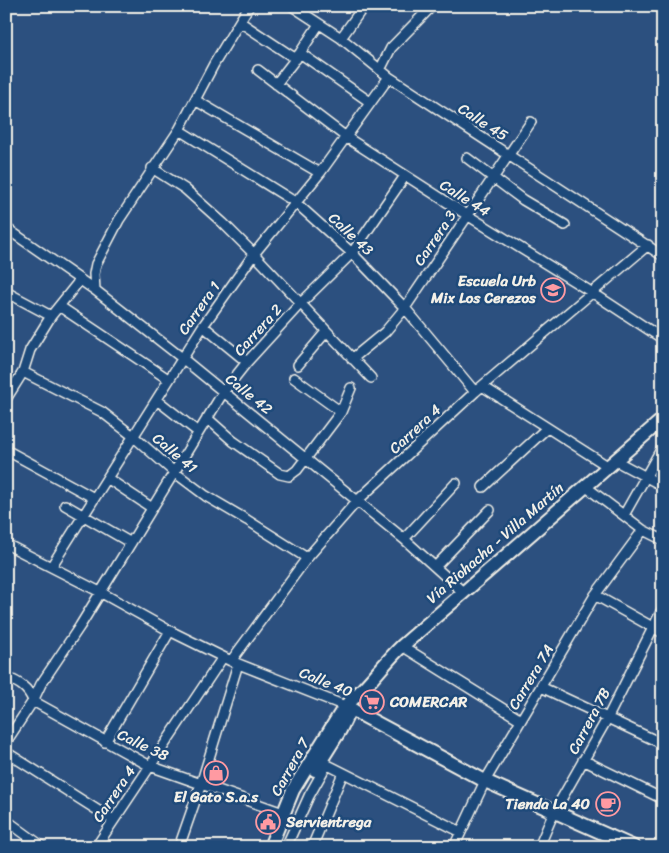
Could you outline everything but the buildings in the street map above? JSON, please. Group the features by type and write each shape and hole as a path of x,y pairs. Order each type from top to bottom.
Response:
{"main road":[{"name":"Vía Riohacha - Villa Martín","path":"350,704 385,662 402,646 663,419"},
{"name":"Carrera 7","path":"278,847 300,794 350,704"},
{"name":"Calle 40","path":"350,704 486,781 631,846"},
{"name":"Carrera 7","path":"270,847 293,790 320,761"}],"street":[{"path":"94,290 96,264 119,220 179,130 214,64 249,6"},
{"name":"Calle 45","path":"292,6 340,38 389,77 663,256"},
{"path":"340,38 364,6"},
{"path":"380,70 391,48 432,6"},
{"path":"240,22 370,102"},
{"path":"276,84 298,56 319,24"},
{"name":"Calle 44","path":"258,70 346,138 466,216 593,293 663,339"},
{"name":"Carrera 1","path":"51,567 203,326 254,254 320,173 389,77"},
{"path":"195,100 320,173"},
{"name":"Carrera 3","path":"352,358 385,332 405,308 531,122"},
{"name":"Calle 43","path":"179,130 295,202 352,254 405,308 479,389 612,464 663,486"},
{"path":"467,158 523,200 565,225"},
{"path":"152,168 185,188 254,254 371,378"},
{"name":"Carrera 2","path":"33,701 41,684 77,632 224,391 300,304 352,254 405,176"},
{"name":"Calle 42","path":"6,228 94,290 224,391 404,539 464,592"},
{"name":"Carrera 4","path":"96,847 150,766 307,558 357,501 479,389 648,245"},
{"path":"6,400 24,372 30,350 51,316 80,280"},
{"path":"6,292 51,316"},
{"path":"59,306 168,379"},
{"path":"203,326 248,362"},
{"path":"298,365 326,332"},
{"name":"Calle 41","path":"24,372 102,412 206,496 307,558"},
{"path":"294,378 341,412"},
{"path":"207,418 233,442 280,474 289,476 297,470 341,412 351,388"},
{"path":"156,400 198,432"},
{"path":"483,488 547,428"},
{"path":"624,515 663,446"},
{"path":"6,450 94,498"},
{"path":"107,478 152,508"},
{"path":"404,539 456,483"},
{"path":"585,486 643,530 663,540"},
{"path":"65,505 131,543"},
{"path":"436,566 490,510"},
{"name":"Carrera 7A","path":"454,847 486,781 595,595 643,530"},
{"name":"Calle 40","path":"6,544 230,661 350,704"},
{"path":"595,595 663,633"},
{"name":"Carrera 7B","path":"538,847 554,812 606,718 663,608"},
{"path":"106,742 170,631"},
{"path":"402,646 521,720"},
{"path":"179,847 201,784 230,661"},
{"name":"Calle 38","path":"6,677 16,681 30,692 33,701 150,766 283,813"},
{"path":"541,687 663,744"},
{"path":"6,742 33,701"},
{"path":"6,752 113,820"},
{"path":"583,760 663,799"},
{"path":"286,847 309,796 320,761 461,832"},
{"path":"312,847 344,773"},
{"path":"6,820 43,847"}],"place":[{"name":"Escuela Urb Mix Los Cerezos","path":"553,290"},
{"name":"COMERCAR","path":"372,702"},
{"name":"El Gato S.a.s","path":"216,773"},
{"name":"Tienda La 40","path":"608,804"},
{"name":"Servientrega","path":"268,822"}]}
